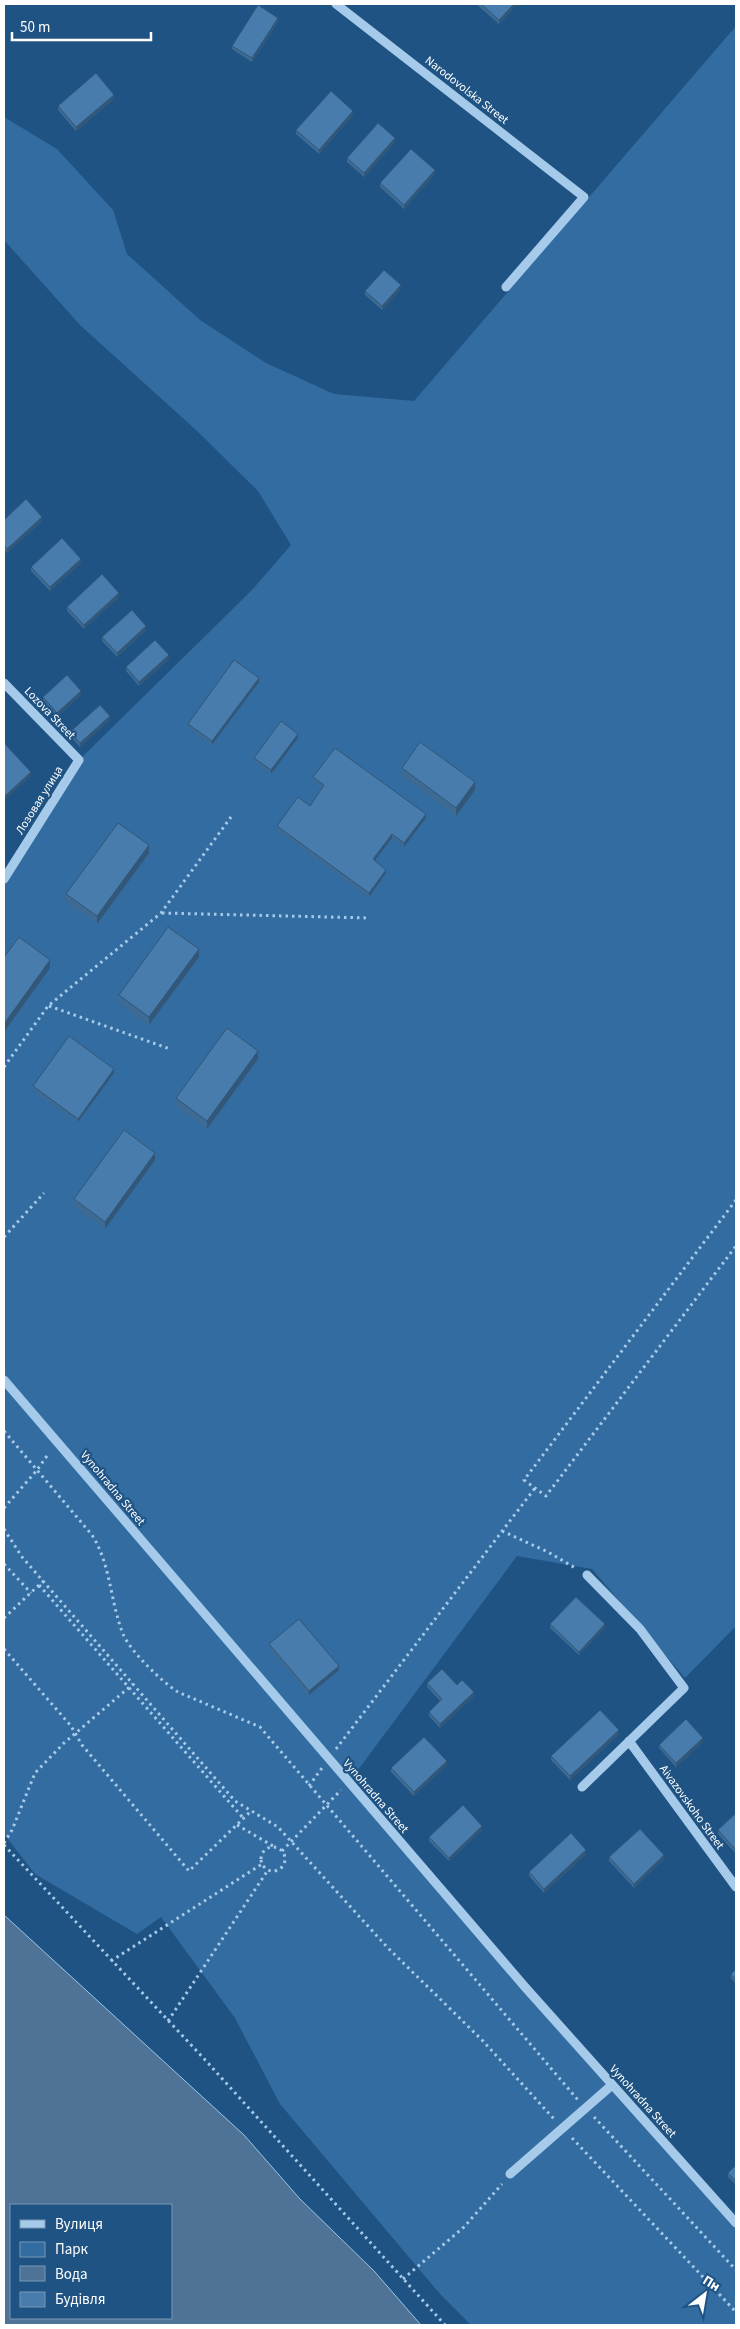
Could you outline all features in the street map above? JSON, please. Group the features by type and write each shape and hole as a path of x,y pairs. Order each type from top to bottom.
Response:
{"street":[{"name":"Narodovolska Street","path":"336,4 584,197 506,287"},
{"name":"Lozova Street","path":"4,683 79,760"},
{"name":"Лозовая улица","path":"4,879 79,760"},
{"name":"Vynohradna Street","path":"4,1380 328,1760 525,1987 736,2223"},
{"path":"582,1787 684,1688 640,1629 587,1575"},
{"name":"Aivazovskoho Street","path":"629,1741 736,1887"},
{"path":"510,2174 612,2084"}],"path":[{"path":"4,1067 48,1006 161,913 231,817"},
{"path":"161,913 369,918"},
{"path":"48,1006 170,1049"},
{"path":"4,1237 44,1193"},
{"path":"736,1200 524,1480 546,1496 736,1246"},
{"path":"4,1432 92,1535 100,1548 123,1634 136,1651 170,1687 178,1692 260,1727 585,2108 736,2270"},
{"path":"4,1508 37,1470 57,1441"},
{"path":"309,1786 535,1488"},
{"path":"4,1529 22,1557 235,1801 250,1812 278,1827 387,1947 483,2041 562,2128 736,2312"},
{"path":"502,1531 548,1552 587,1575"},
{"path":"4,1564 31,1593"},
{"path":"4,1618 44,1581"},
{"path":"44,1581 39,1585 244,1819"},
{"path":"4,1649 71,1726 82,1745 189,1871 250,1812"},
{"path":"133,1684 54,1753 35,1773 12,1830 4,1844 445,2325"},
{"path":"282,1851 348,1782"},
{"path":"237,1825 282,1851 285,1858 282,1867 277,1871 268,1870 262,1864"},
{"path":"111,1961 262,1864 264,1852 274,1847"},
{"path":"168,2021 268,1870"},
{"path":"404,2279 464,2227 510,2174"}],"green space":[{"path":"736,26 736,1626 685,1678 592,1569 517,1556 349,1782 736,2223 736,2325 471,2325 440,2294 280,2104 235,2018 161,1917 137,1934 35,1874 4,1834 4,879 79,760 252,590 291,545 258,491 196,430 80,325 4,240 4,117 57,149 113,210 127,254 200,320 266,363 334,394 414,401"}],"water":[{"path":"4,1915 244,2135 300,2199 374,2271 421,2325 4,2325"}],"building":[{"path":"481,4 514,4 499,20"},
{"path":"258,5 278,18 252,58 232,46"},
{"path":"96,73 114,95 76,127 58,106"},
{"path":"331,91 353,111 319,150 296,130"},
{"path":"378,123 395,138 364,173 347,158"},
{"path":"411,149 435,170 404,205 380,183"},
{"path":"384,270 401,285 382,306 365,291"},
{"path":"26,499 42,517 7,549 4,545 4,520"},
{"path":"62,538 81,559 50,587 31,567"},
{"path":"102,574 119,593 84,625 67,607"},
{"path":"132,610 146,626 117,653 102,637"},
{"path":"155,640 169,655 139,682 126,667"},
{"path":"234,660 259,678 212,741 188,724"},
{"path":"67,675 81,691 57,713 43,697"},
{"path":"100,705 110,716 80,743 70,732"},
{"path":"281,721 298,734 271,770 254,758"},
{"path":"420,742 475,782 456,808 402,768"},
{"path":"4,743 31,772 4,797"},
{"path":"335,748 426,814 404,843 392,834 373,859 386,870 369,893 277,826 298,797 310,806 324,785 313,777"},
{"path":"118,823 149,845 97,916 66,894"},
{"path":"168,927 199,949 149,1017 119,995"},
{"path":"19,937 50,960 4,1024 4,957"},
{"path":"227,1028 258,1051 207,1121 176,1098"},
{"path":"69,1036 114,1069 78,1119 33,1086"},
{"path":"124,1130 155,1153 105,1222 74,1199"},
{"path":"576,1597 605,1624 579,1652 550,1624"},
{"path":"299,1619 339,1666 309,1691 269,1644"},
{"path":"442,1669 457,1685 462,1680 474,1692 440,1724 429,1712 442,1699 427,1683"},
{"path":"600,1710 619,1730 570,1776 551,1756"},
{"path":"686,1719 703,1738 676,1763 659,1745"},
{"path":"424,1737 447,1761 414,1792 391,1768"},
{"path":"463,1805 482,1826 449,1858 429,1837"},
{"path":"736,1813 736,1850 718,1830"},
{"path":"640,1829 664,1855 634,1884 609,1857"},
{"path":"571,1833 586,1850 544,1889 529,1872"},
{"path":"736,1969 736,1980 731,1974"},
{"path":"736,2165 736,2181 728,2173"}]}
